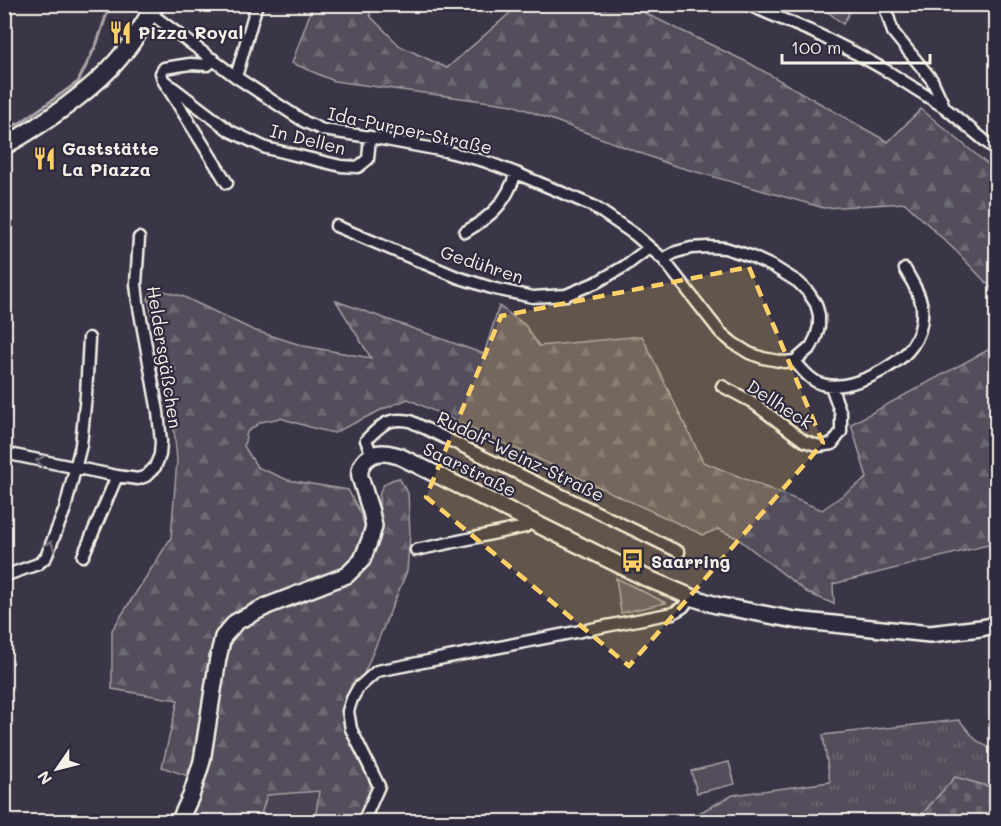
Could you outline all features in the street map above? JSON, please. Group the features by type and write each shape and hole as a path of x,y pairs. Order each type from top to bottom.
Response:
{"main road":[{"path":"4,146 54,114 101,78 122,55 153,9"}],"street":[{"path":"236,77 257,4"},
{"path":"746,4 813,32 887,71 944,107 996,150"},
{"path":"884,4 892,32 932,80 944,107"},
{"name":"Ida-Purper-Straße","path":"153,9 236,77 305,122 323,130 445,151 484,161 516,172 593,206 634,234 663,259 720,332 733,343 763,358 784,362 795,361"},
{"path":"213,59 208,65 190,64 164,68 161,73 163,80 227,183"},
{"name":"In Dellen","path":"163,80 230,131 266,148 341,166 358,167 368,159 369,137"},
{"path":"465,232 487,218 504,199 512,187 516,172"},
{"name":"Gedühren","path":"336,226 457,277 495,289 533,297 566,295 597,282 625,266 649,248"},
{"name":"Heldersgäßchen","path":"4,453 138,479 146,476 155,467 160,455 161,442 136,284 139,238"},
{"path":"663,259 691,248 724,248 774,267 798,282 816,304 819,326 811,347 795,361 809,377 820,384 831,386 862,380 879,372 906,354 913,345 920,331 922,306 905,269"},
{"path":"4,576 38,564 46,556 65,509 81,445 89,338"},
{"name":"Dellheck","path":"722,386 752,402 804,441 819,446 832,444 841,432 841,414 831,386"},
{"name":"Rudolf-Weinz-Straße","path":"372,454 366,440 377,429 387,422 399,419 411,421 679,552"},
{"name":"Saarstraße","path":"372,454 384,453 399,456 636,573 691,597 716,605 795,620 930,634 996,625"},
{"path":"179,822 191,796 202,761 223,637 236,622 267,606 347,575 362,560 374,526 359,470 363,461 372,454"},
{"path":"83,556 117,476"},
{"path":"416,550 525,527 531,520"},
{"path":"363,822 380,786 351,729 348,711 358,688 377,670 673,613 683,607 691,597"}],"highlighted area":[{"path":"749,267 823,443 629,666 426,497 501,316"}],"shaded area":[{"path":"319,791 315,821 259,822 267,795"}],"green space":[{"path":"853,4 843,24 819,5"},
{"path":"313,5 367,5 371,17 400,46 447,68 519,5 628,5 749,63 888,142 921,109 996,171 996,293 905,203 824,208 672,165 513,105 334,81 292,63"},
{"path":"160,290 182,296 253,330 304,346 371,358 336,301 484,354 499,306 525,325 539,346 642,336 703,462 822,510 867,478 851,424 988,350 996,340 996,543 833,584 834,604 808,593 737,538 718,529 703,535 408,399 334,433 280,418 261,422 247,432 244,446 257,467 288,480 348,490 365,524 376,534 380,522 380,493 385,484 399,478 408,493 410,534 407,571 358,688 345,704 372,777 371,797 359,821 315,821 319,791 267,795 259,821 190,821 200,796 191,777 162,767 178,700 112,689 112,630 171,538 177,460 170,389 148,298 151,293"},
{"path":"616,578 666,603 621,613"},
{"path":"959,720 976,740 996,752 991,787 955,777 916,821 682,822 733,795 830,782 823,735"},
{"path":"996,757 996,821 916,821 955,777 990,787"},
{"path":"729,762 735,784 697,793 691,771"}],"waterway":[{"path":"4,129 20,123 78,82 97,43 110,4"}],"place":[{"name":"Pizza Royal","path":"120,32"},
{"name":"Gaststätte La Piazza","path":"44,158"},
{"name":"Saarring","path":"633,561"}]}
